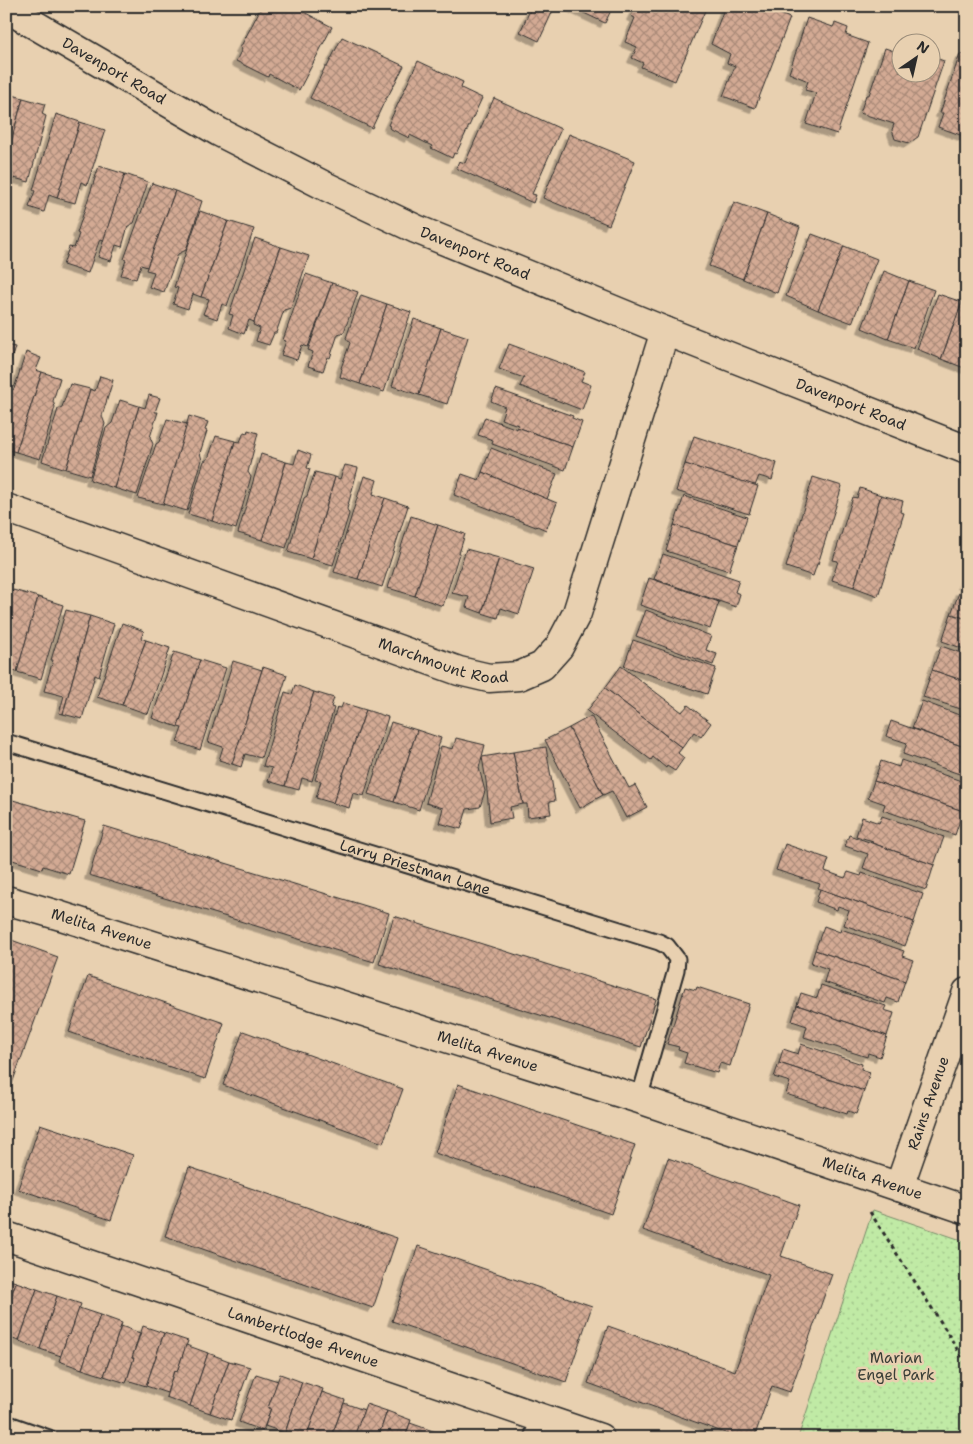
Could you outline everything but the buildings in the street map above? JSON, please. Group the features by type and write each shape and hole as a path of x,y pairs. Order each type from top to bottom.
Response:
{"street":[{"name":"Davenport Road","path":"6,8 219,132 327,187 416,229 665,332 967,450"},
{"name":"Marchmount Road","path":"6,508 459,671 489,678 519,676 542,666 548,660 559,647 577,613 665,332"},
{"name":"Melita Avenue","path":"6,900 639,1099 967,1210"},
{"name":"Rains Avenue","path":"899,1187 967,992"},
{"name":"Lambertlodge Avenue","path":"6,1236 536,1427 600,1438"}],"lane":[{"name":"Larry Priestman Lane","path":"6,742 640,936 667,946 677,959 676,970 639,1099"},
{"path":"6,1423 49,1438"}],"path":[{"path":"867,1208 967,1366"}],"green space":[{"name":"Marian Engel Park","path":"873,1210 967,1242 967,1438 798,1438"}]}
